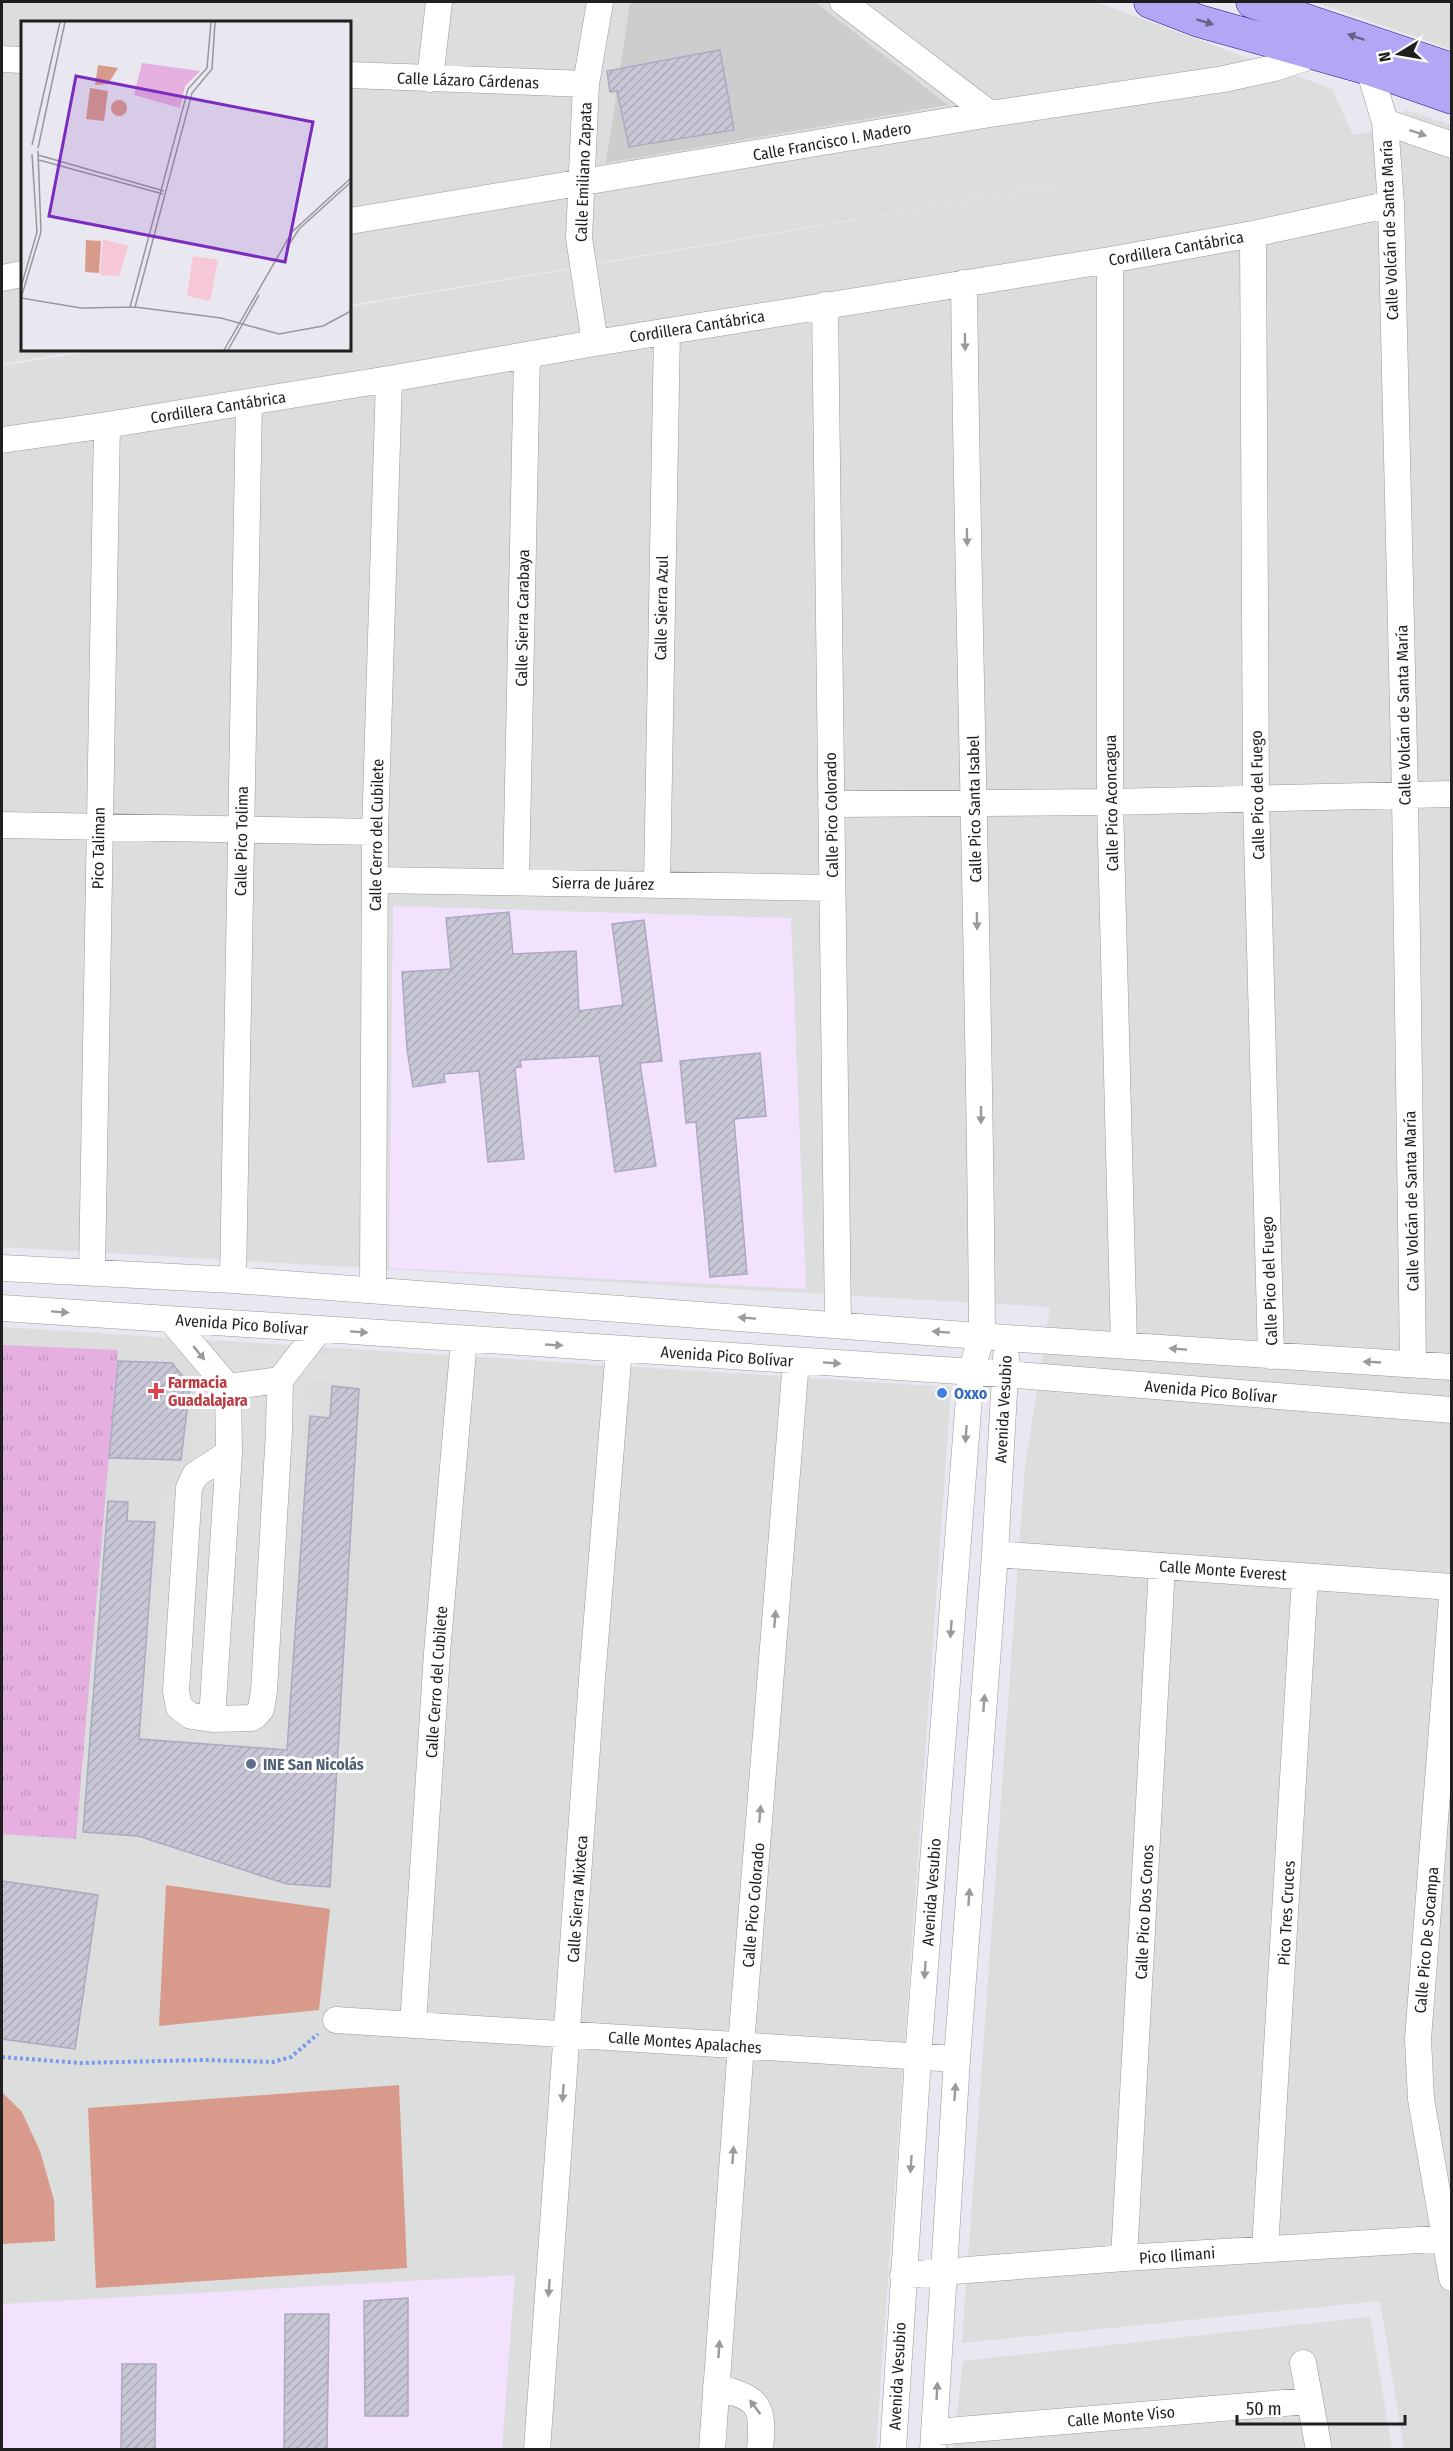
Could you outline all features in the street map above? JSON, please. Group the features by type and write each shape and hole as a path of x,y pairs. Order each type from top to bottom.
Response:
{"main road":[{"path":"1150,2 1199,21 1370,69 1452,98"},
{"path":"1252,2 1452,69"}],"street":[{"path":"430,79 439,2"},
{"name":"Calle Emiliano Zapata","path":"595,343 579,238 586,84 600,2"},
{"path":"843,2 990,114"},
{"name":"Calle Francisco I. Madero","path":"351,221 990,114 1224,79 1282,66 1313,53"},
{"path":"2,59 21,60"},
{"name":"Calle Volcán de Santa María","path":"1370,69 1384,122 1391,204 1405,794 1413,1364"},
{"name":"Calle Lázaro Cárdenas","path":"351,75 586,84"},
{"path":"1384,122 1452,145"},
{"name":"Cordillera Cantábrica","path":"2,440 249,402 825,305 1110,260 1253,234 1391,204"},
{"name":"Calle Pico del Fuego","path":"1253,234 1256,799 1271,1356"},
{"name":"Calle Pico Aconcagua","path":"1110,260 1110,802 1124,1345"},
{"path":"2,278 21,274"},
{"name":"Calle Pico Santa Isabel","path":"964,283 981,1075 994,1336"},
{"name":"Calle Pico Colorado","path":"825,305 837,1324"},
{"name":"Calle Sierra Azul","path":"657,884 667,332"},
{"name":"Calle Sierra Carabaya","path":"516,882 527,355"},
{"name":"Calle Cerro del Cubilete","path":"373,1290 375,832 389,379"},
{"name":"Calle Pico Tolima","path":"233,1280 249,402"},
{"name":"Pico Taliman","path":"92,1272 107,425"},
{"path":"831,804 1110,802 1452,794"},
{"path":"2,825 375,832"},
{"name":"Sierra de Juárez","path":"375,880 832,888"},
{"path":"2,1268 233,1280 1271,1356 1452,1366"},
{"name":"Avenida Pico Bolívar","path":"2,1308 1005,1374 1452,1410"},
{"path":"171,1320 228,1387 229,1453 212,1719"},
{"path":"229,1453 195,1475 189,1488 176,1668 179,1707 191,1716 212,1719 251,1718 261,1709 266,1667 280,1380 319,1330"},
{"name":"Avenida Vesubio","path":"893,2450 918,2057 971,1372 994,1336"},
{"name":"Avenida Vesubio","path":"934,2441 957,2059 995,1554 1005,1374 994,1336"},
{"name":"Calle Cerro del Cubilete","path":"413,2025 437,1653 464,1339"},
{"name":"Calle Sierra Mixteca","path":"537,2450 591,1691 619,1348"},
{"name":"Calle Pico Colorado","path":"712,2450 741,2045 796,1360"},
{"path":"228,1387 280,1380"},
{"name":"Calle Monte Everest","path":"995,1554 1452,1587"},
{"name":"Calle Pico Dos Conos","path":"1124,2258 1162,1566"},
{"name":"Pico Tres Cruces","path":"1265,2249 1305,1577"},
{"name":"Calle Pico De Socampa","path":"1452,1600 1418,2039 1421,2099 1448,2239 1452,2278"},
{"name":"Calle Montes Apalaches","path":"336,2020 957,2059"},
{"name":"Pico Ilimani","path":"903,2275 1124,2258 1448,2239"},
{"path":"1303,2363 1318,2450"},
{"path":"716,2387 743,2395 756,2404 762,2417 760,2450"},
{"name":"Calle Monte Viso","path":"934,2441 1308,2401"}],"path":[{"path":"2,2057 80,2063 204,2060 273,2062 291,2057 336,2020"}],"shaded area":[{"path":"2,2 1096,2 1332,89 1353,135 1368,132 1407,110 1451,125 1451,2449 1404,2449 1380,2301 962,2343 1025,1467 1050,1307 2,1247 2,366 94,351 351,351 351,307 1116,175 351,305 351,21 21,21 21,351 78,351 2,364"},
{"path":"630,2 815,2 948,105 606,163"},
{"path":"1314,2 1451,2 1451,49"},
{"path":"393,906 791,918 806,1289 389,1268"},
{"path":"2,1327 951,1387 876,2449 2,2449"},
{"path":"198,1349 361,1356 358,1385 309,1381 270,1745 147,1739 161,1497 199,1461"},
{"path":"166,1885 330,1909 319,2010 159,2026"},
{"path":"399,2085 407,2268 96,2288 88,2108"},
{"path":"2,2092 22,2112 40,2151 54,2200 55,2241 2,2244"},
{"path":"515,2275 502,2449 2,2450 2,2304"},
{"path":"1370,2317 1392,2449 953,2450 963,2361"}],"green space":[{"path":"2,1345 118,1350 76,1839 2,1834"}],"building":[{"path":"720,50 734,130 629,147 617,91 610,92 607,71"},
{"path":"509,912 513,954 576,951 579,1011 623,1005 612,924 644,920 662,1061 640,1063 656,1166 615,1172 599,1056 520,1060 521,1067 515,1068 524,1159 488,1162 479,1071 444,1074 445,1082 413,1087 407,1049 402,972 451,969 446,918"},
{"path":"760,1053 766,1116 734,1119 747,1274 710,1277 696,1122 686,1123 680,1061"},
{"path":"118,1361 172,1363 190,1385 181,1460 109,1458"},
{"path":"332,1386 359,1389 330,1887 287,1884 138,1836 83,1832 108,1501 128,1502 127,1521 155,1522 139,1739 287,1750 310,1416 330,1418"},
{"path":"2,1881 98,1895 75,2049 2,2039"},
{"path":"408,2298 408,2416 365,2416 364,2301"},
{"path":"285,2314 329,2314 327,2450 284,2450"},
{"path":"122,2364 156,2364 155,2450 121,2450"}],"place":[{"name":"Farmacia Guadalajara","path":"156,1391"},
{"name":"Oxxo","path":"942,1393"},
{"name":"INE San Nicolás","path":"251,1764"}]}
